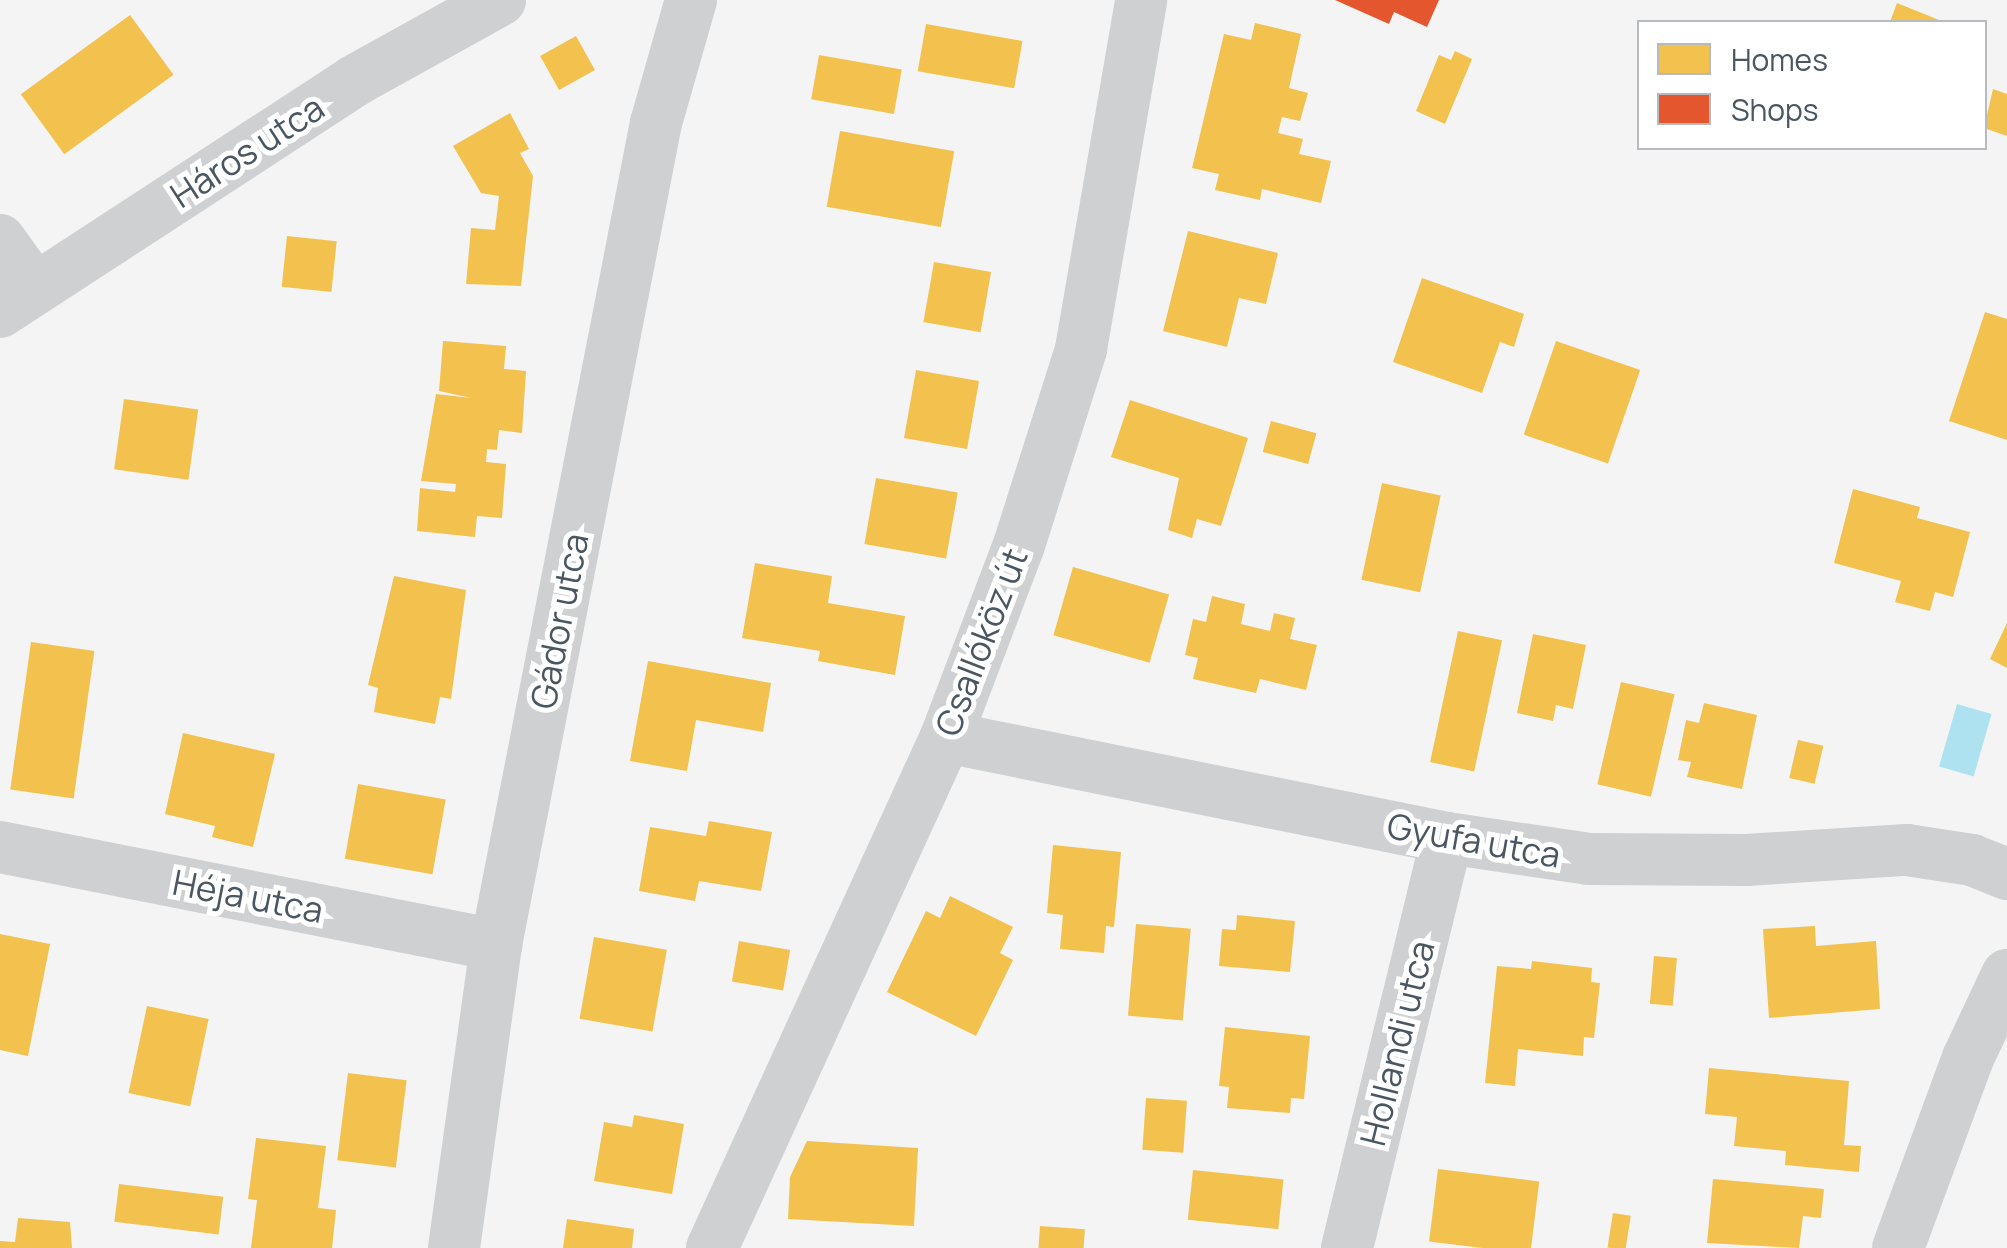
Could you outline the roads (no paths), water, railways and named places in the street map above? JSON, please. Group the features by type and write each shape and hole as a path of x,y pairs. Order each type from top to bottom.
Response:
{"street":[{"name":"Háros utca","path":"18,300 354,81 500,0"},
{"name":"Gádor utca","path":"454,1248 496,945 656,123 692,0"},
{"name":"Csallóköz út","path":"712,1248 946,737 1020,544 1081,349 1141,0"},
{"path":"0,240 18,300"},
{"name":"Gyufa utca","path":"946,737 1447,838 1663,862 1906,850 1972,860 2007,874"},
{"name":"Hollandi utca","path":"1347,1248 1447,838"},
{"name":"Héja utca","path":"0,846 496,945"},
{"path":"1898,1248 1968,1058 2007,975"}],"water":[{"path":"1957,704 1992,714 1974,776 1939,766"}]}
